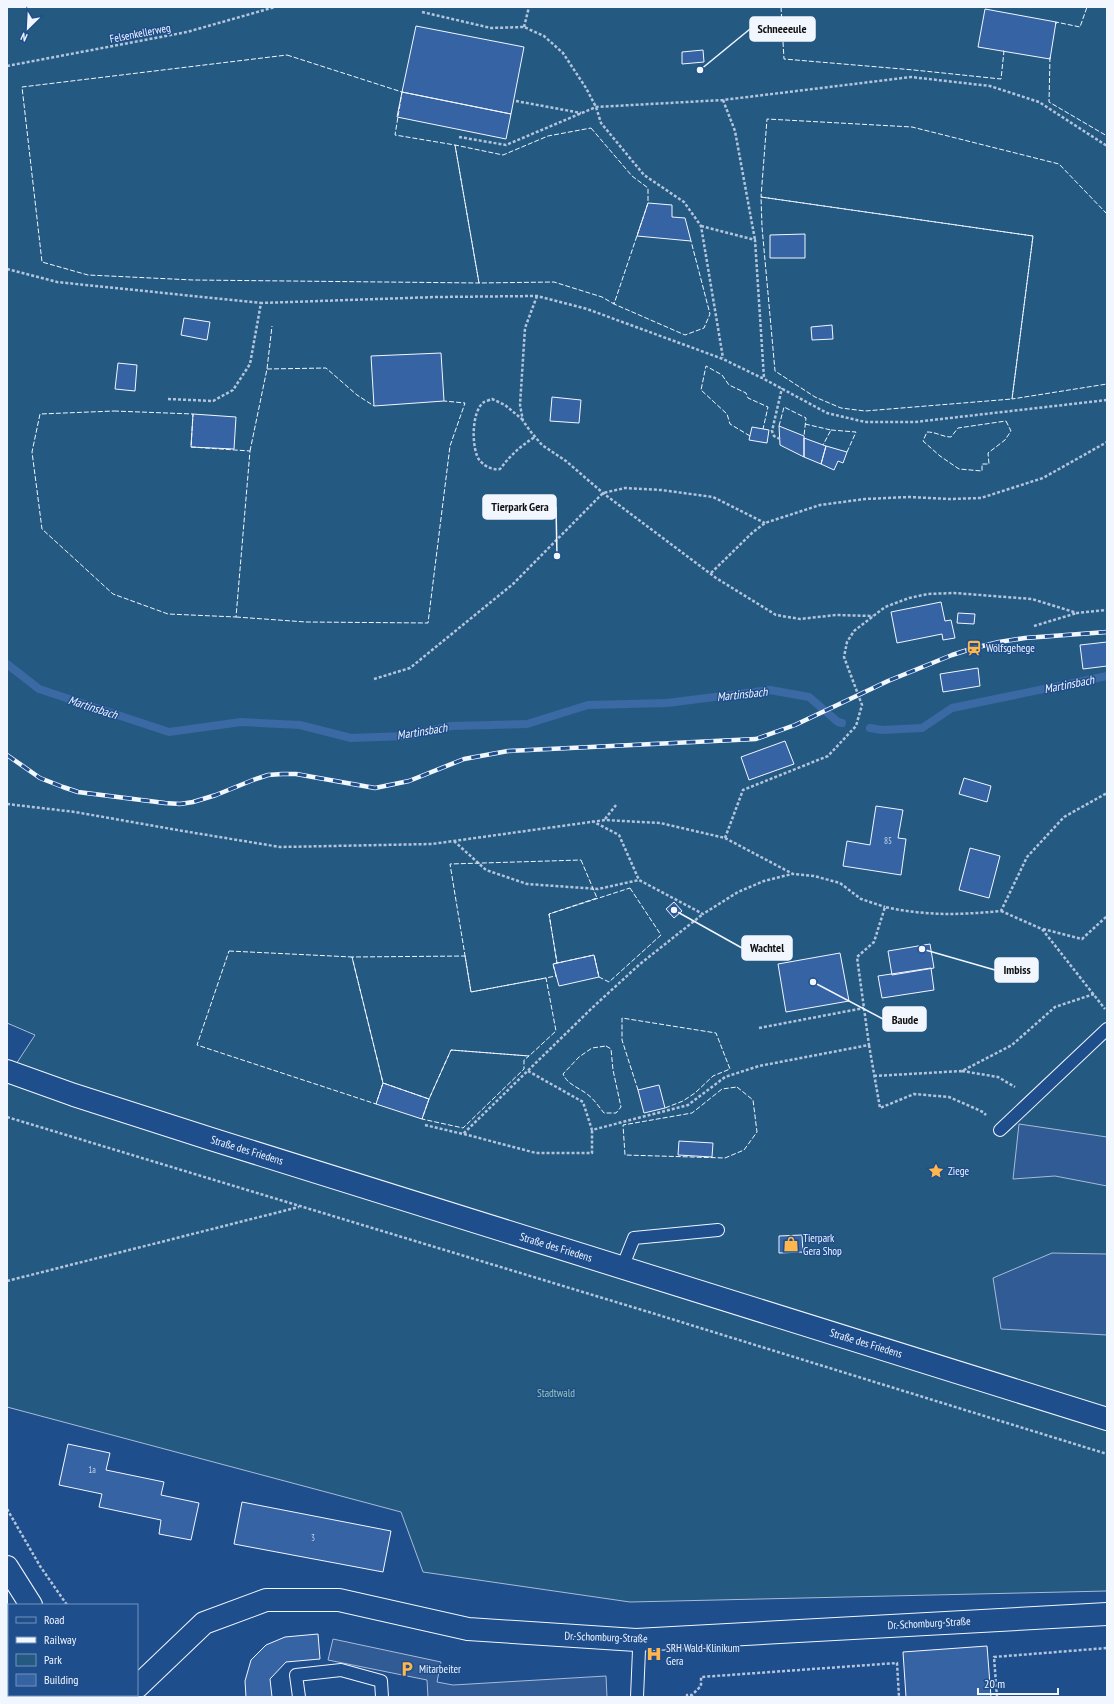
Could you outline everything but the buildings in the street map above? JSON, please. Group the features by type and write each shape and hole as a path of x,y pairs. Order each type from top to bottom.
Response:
{"main road":[{"name":"Straße des Friedens","path":"7,1071 74,1095 211,1139 1107,1419"},
{"path":"7,1567 30,1604"},
{"name":"Dr.-Schomburg-Straße","path":"138,1686 204,1623 266,1600 339,1600 468,1629 636,1640 1107,1614"}],"lane":[{"path":"1000,1130 1107,1029"},
{"path":"622,1268 634,1238 718,1230"},
{"path":"636,1640 639,1650 638,1697"},
{"path":"299,1697 296,1675 341,1670 381,1681 382,1697"}],"path":[{"name":"Felsenkellerweg","path":"7,66 187,32 275,7"},
{"path":"524,27 528,7"},
{"path":"422,12 491,28 524,27 544,36 564,53 596,107 601,123 644,175 684,202 701,226 723,359"},
{"path":"459,137 506,145 596,107 723,100 911,77 990,86 1040,102 1107,146"},
{"path":"723,100 735,131 755,240 764,378"},
{"path":"516,101 581,113"},
{"path":"701,226 755,240"},
{"path":"7,269 57,282 261,303 436,297 537,296 587,309 723,359 764,378 827,413 864,422 915,422 1107,400"},
{"path":"523,421 520,405 525,328 537,296"},
{"path":"168,399 213,401 233,390 250,364 261,303"},
{"path":"780,439 774,436 772,431 782,388"},
{"path":"535,437 524,443 512,454 500,469 492,470 480,461 475,451 473,428 477,410 483,402 492,399 506,406 523,421 542,445 566,461 603,492 711,573 776,615 800,619 836,615 873,616"},
{"path":"711,573 753,532 765,524 820,505 865,499 909,497 950,499 981,498 1043,478 1107,442"},
{"path":"374,679 410,668 513,584 603,492 625,488 661,490 713,497 765,524"},
{"path":"725,838 743,790 828,756 856,726 862,705 844,657 847,642 854,630 886,607 909,598 928,594 954,593 1032,599 1077,613"},
{"path":"1034,626 1077,613 1107,610"},
{"path":"1001,911 1027,857 1064,817 1107,793"},
{"path":"7,804 75,812 280,847 432,844 592,821 605,820 660,823 725,838 793,874"},
{"path":"605,820 616,805"},
{"path":"592,821 619,835 639,880 703,914"},
{"path":"454,841 486,870 527,884 598,889 639,880"},
{"path":"463,1134 592,1008 640,964 703,914 738,892 764,881 793,874 814,876 840,883 861,898 885,907 914,913 953,914 1001,911 1042,929 1082,939 1107,916"},
{"path":"885,907 874,942 856,958 880,1108 914,1094 949,1097 983,1112 1000,1130"},
{"path":"1042,929 1107,1011"},
{"path":"962,1071 1012,1045 1054,1007 1094,994"},
{"path":"759,1028 864,1008"},
{"path":"592,1130 688,1105 725,1077 759,1066 869,1045"},
{"path":"425,1125 536,1153 592,1153 592,1130 583,1102 528,1071"},
{"path":"874,1076 962,1071 998,1077 1018,1089 1029,1102"},
{"path":"7,1117 668,1318 1107,1454"},
{"path":"7,1281 75,1262 299,1207"},
{"path":"7,1509 40,1566 66,1604"},
{"path":"997,1697 994,1657 1107,1648"},
{"path":"687,1697 692,1695 701,1686 701,1677 897,1663 899,1697"}],"green space":[{"name":"Stadtwald","path":"7,7 1107,7 1107,1591 630,1602 423,1572 401,1512 7,1407 7,1078 35,1035 7,1023"},
{"path":"7,1646 8,1696 45,1697 7,1697"}],"shaded area":[{"path":"1019,1124 1107,1137 1107,1186 1055,1176 1013,1179"},
{"path":"1052,1253 1107,1254 1107,1335 1001,1329 993,1278"},
{"name":"Mitarbeiter","path":"333,1639 441,1662 437,1682 453,1685 606,1676 607,1697 428,1697 427,1680 328,1660"}],"waterway":[{"name":"Martinsbach","path":"7,664 39,689 169,732 241,722 300,725 351,738 406,736 451,726 527,724 588,705 667,703 770,690 809,697 838,722 842,723"},
{"name":"Martinsbach","path":"870,728 882,730 922,728 952,708 1107,676"}],"railway":[{"path":"7,755 40,778 78,792 165,803 180,804 193,802 216,795 268,775 296,774 375,788 409,781 464,759 508,751 756,739 795,725 888,681 952,655 974,648 1025,638 1107,632"}],"fence":[{"path":"781,7 784,59 1001,79 1004,51 1002,51"},
{"path":"1056,24 1056,22 1080,27 1087,7"},
{"path":"287,55 402,92 395,135 455,145 479,283 193,280 88,275 42,262 22,87 287,55"},
{"path":"1050,57 1049,102 1107,136"},
{"path":"1107,214 1059,164 912,127 767,119 761,197 1033,236 1012,399 1107,384"},
{"path":"591,128 632,176 648,188 648,203 614,304 602,297 554,282 479,283 455,145 503,155 548,136 591,128"},
{"path":"761,197 1033,236 1012,399 865,411 841,408 815,397 775,371 762,227 761,197"},
{"path":"614,302 614,304 685,335 704,328 710,314 691,241"},
{"path":"250,451 267,369 272,326"},
{"path":"750,436 730,424 727,414 701,390 706,366 722,375 729,385 746,393 748,398 768,407 763,429"},
{"path":"267,369 326,368 357,395 374,406"},
{"path":"236,617 306,622 428,623 450,446 465,403 444,401"},
{"path":"779,426 784,407 806,418 804,436"},
{"path":"114,411 193,414 191,447 250,451 236,617 168,614 113,594 42,529 32,452 40,414 114,411"},
{"path":"1006,421 1011,431 1005,440 988,453 989,464 982,464 982,471 959,469 940,456 923,441 927,432 951,437 958,428 1006,421"},
{"path":"805,424 831,430 823,445"},
{"path":"831,430 856,432 847,452"},
{"path":"581,860 597,898 549,914 557,963 553,964 556,976 471,992 450,864 581,860"},
{"path":"630,888 661,935 609,982 599,977 594,955 557,963 549,914 630,888"},
{"path":"229,951 352,957 383,1083 376,1104 197,1045 229,951"},
{"path":"465,956 471,992 546,978 556,1031 529,1056 451,1050 429,1099 383,1083 352,957 465,956"},
{"path":"638,1090 622,1040 622,1018 716,1033 730,1069 713,1076 695,1093 683,1101 665,1108"},
{"path":"606,1046 611,1049 613,1070 621,1107 616,1113 604,1113 592,1098 570,1083 563,1074 579,1057 592,1048 606,1046"},
{"path":"451,1050 529,1056 524,1060 524,1069 463,1128 422,1119 429,1099 451,1050"},
{"path":"737,1087 753,1100 757,1132 744,1150 725,1158 625,1155 623,1125 692,1113 722,1089 737,1087"}],"place":[{"name":"Schneeeule","path":"700,70"},
{"name":"Tierpark Gera","path":"557,556"},
{"name":"Wolfsgehege","path":"974,648"},
{"name":"Wachtel","path":"674,910"},
{"name":"Imbiss","path":"922,949"},
{"name":"Baude","path":"813,982"},
{"name":"Ziege","path":"936,1171"},
{"name":"Tierpark Gera Shop","path":"791,1244"},
{"name":"SRH Wald-Klinikum Gera","path":"654,1654"},
{"name":"Mitarbeiter","path":"407,1669"}]}
